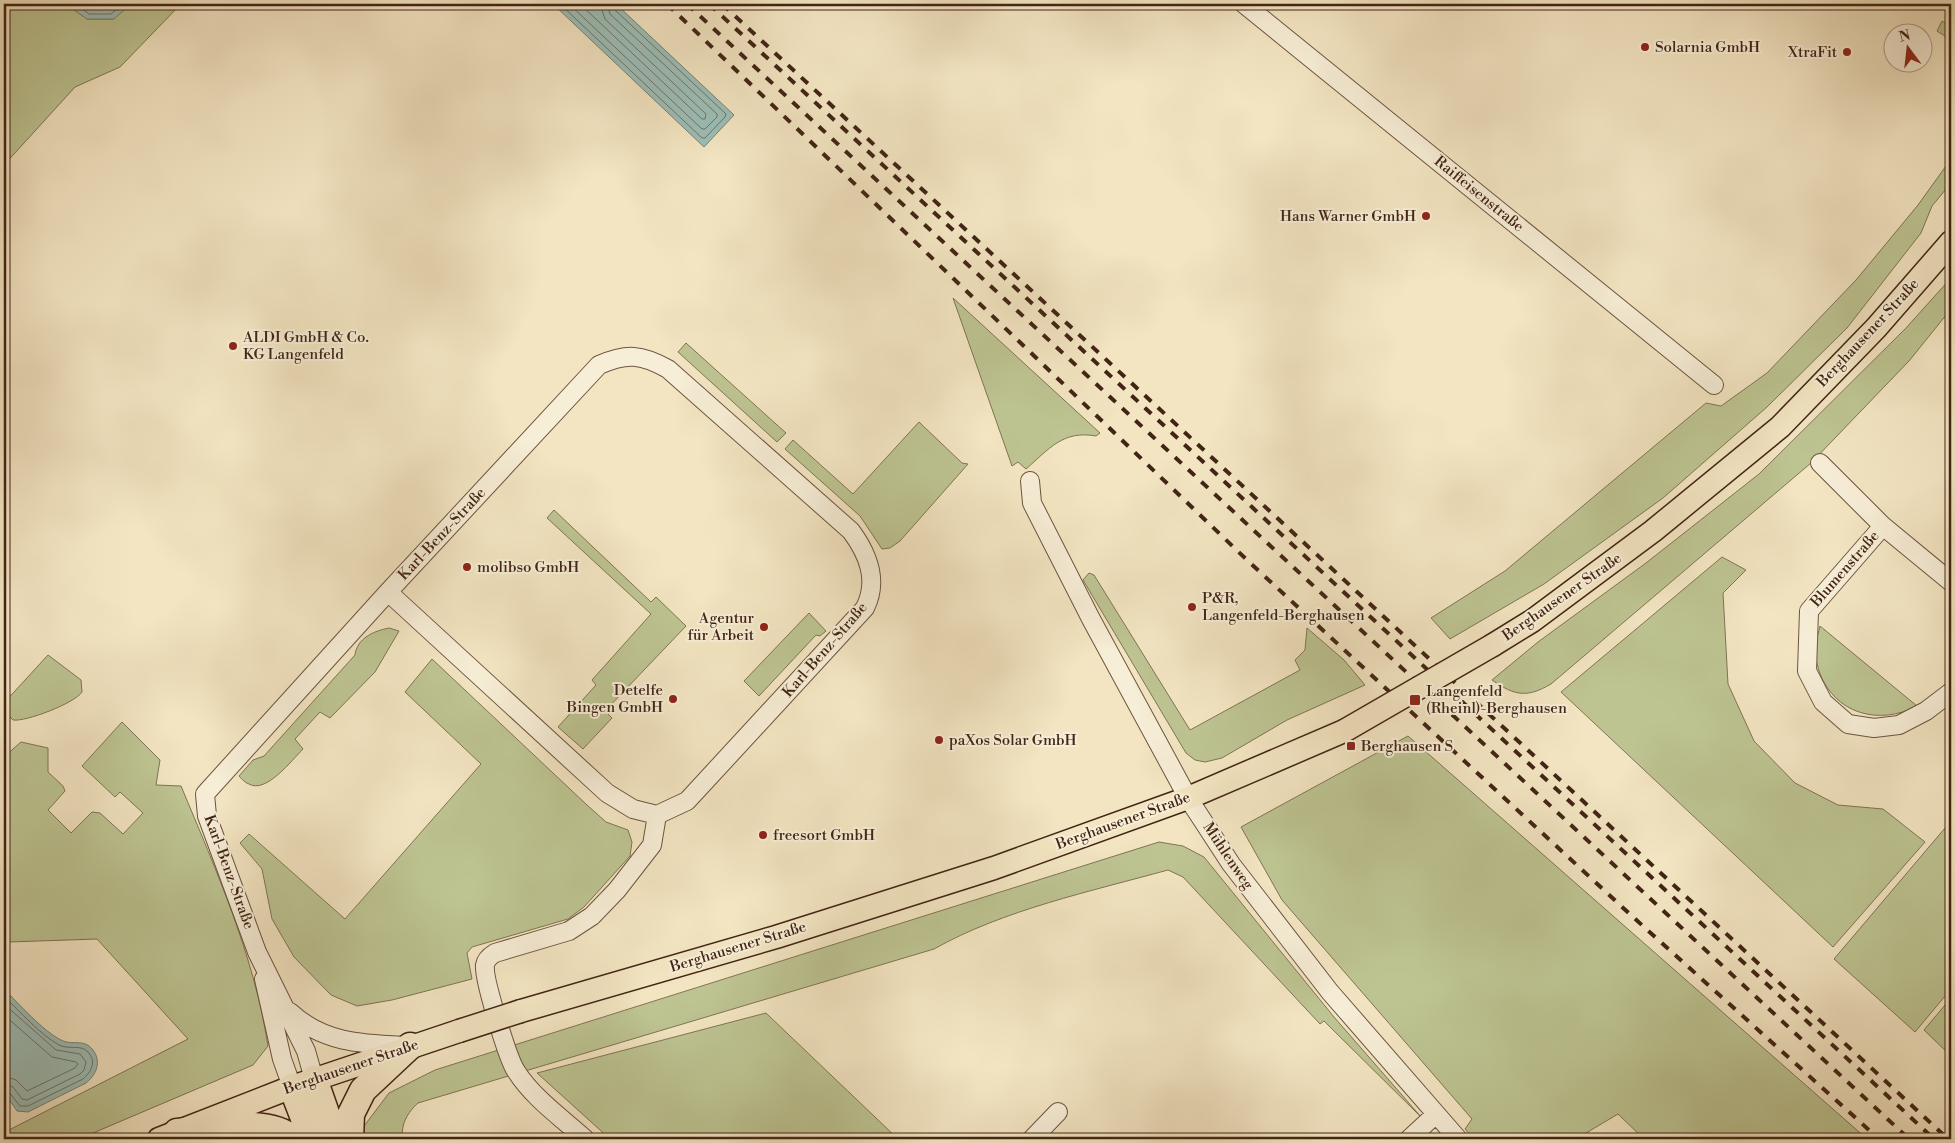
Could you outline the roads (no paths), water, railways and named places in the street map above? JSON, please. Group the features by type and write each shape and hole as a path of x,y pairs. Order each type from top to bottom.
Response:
{"highway":[{"path":"350,1139 351,1114 363,1090 410,1046"},
{"path":"303,1083 312,1139"},
{"path":"303,1083 335,1139"},
{"path":"168,1136 256,1125 279,1131 293,1139"}],"main road":[{"name":"Berghausener Straße","path":"168,1136 303,1083 410,1046 521,1011 776,937 994,868 1188,798 1344,731 1532,621 1653,531 1780,427 1876,328 1949,241"}],"street":[{"name":"Raiffeisenstraße","path":"1244,4 1714,385"},
{"name":"Karl-Benz-Straße","path":"303,1083 306,1051 257,952 206,816 205,794 388,592 599,365 620,356 648,358 668,369 851,531 865,549 872,572 870,598 865,608 687,801 657,815 633,809 607,793 388,592"},
{"name":"Blumenstraße","path":"1820,463 1882,526 1951,582"},
{"name":"Mühlenweg","path":"1030,481 1032,503 1091,619 1188,798 1231,864 1324,985 1458,1139"},
{"name":"Blumenstraße","path":"1882,526 1809,611 1807,671 1824,702 1848,724 1874,728 1899,725 1926,711 1951,692"},
{"path":"584,1139 535,1094 516,1071 487,982 485,965 487,960 495,953 568,931 592,916 618,890 652,845 657,815"},
{"name":"Karl-Benz-Straße","path":"257,952 282,1059 303,1083"},
{"name":"Karl-Benz-Straße","path":"286,1008 303,1024 326,1036 360,1044 410,1046"},
{"path":"1032,1139 1058,1112"},
{"path":"1409,1139 1436,1114"}],"water":[{"path":"66,4 131,4 114,19 87,19"},
{"path":"553,4 616,4 734,115 704,147"},
{"path":"4,989 31,1017 54,1036 65,1042 86,1044 93,1050 97,1059 97,1068 93,1076 86,1083 28,1112 17,1111 4,1092"}],"railway":[{"path":"667,4 1247,560 1633,917 1879,1139"},
{"path":"687,4 1909,1139"},
{"path":"709,4 1934,1139"},
{"path":"722,4 1948,1139"}],"place":[{"name":"Solarnia GmbH","path":"1645,47"},
{"name":"XtraFit","path":"1847,52"},
{"name":"Hans Warner GmbH","path":"1426,216"},
{"name":"ALDI GmbH & Co. KG Langenfeld","path":"233,346"},
{"name":"molibso GmbH","path":"467,567"},
{"name":"P&R, Langenfeld-Berghausen","path":"1192,607"},
{"name":"Agentur für Arbeit","path":"764,627"},
{"name":"Detelfe Bingen GmbH","path":"673,699"},
{"name":"Langenfeld (Rheinl)-Berghausen","path":"1415,700"},
{"name":"paXos Solar GmbH","path":"939,740"},
{"name":"Berghausen S","path":"1351,746"},
{"name":"freesort GmbH","path":"763,835"}]}
